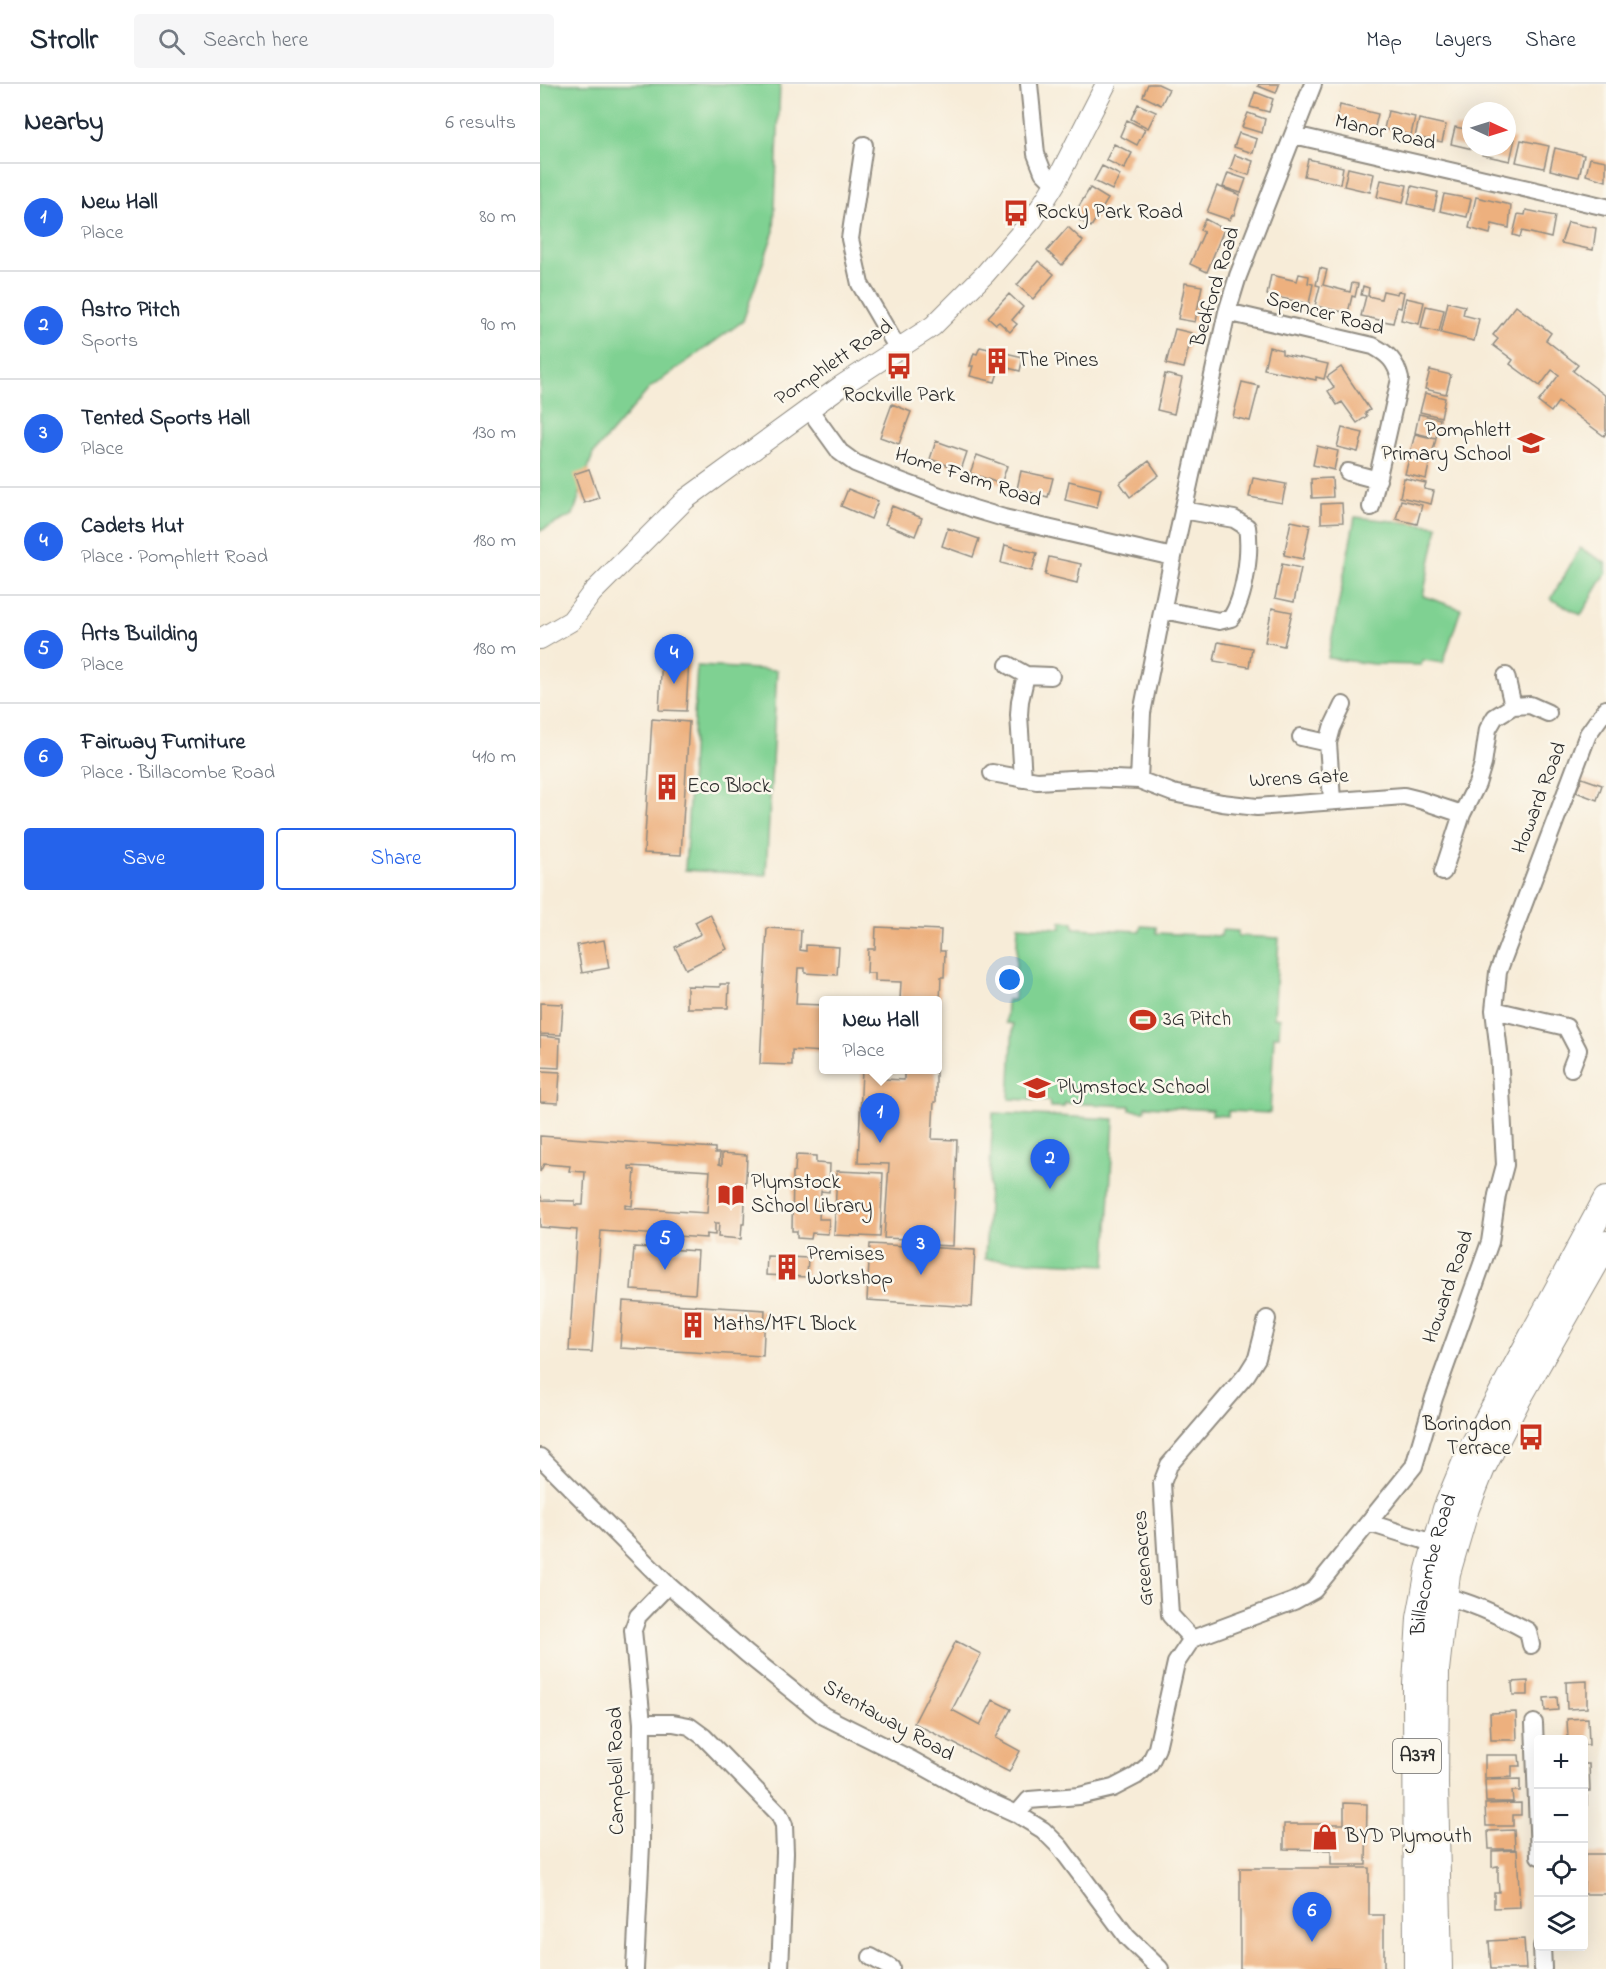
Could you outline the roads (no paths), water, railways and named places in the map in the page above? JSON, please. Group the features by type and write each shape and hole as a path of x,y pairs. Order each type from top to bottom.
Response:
{"main road":[{"name":"Billacombe Road","path":"1417,1969 1416,1684 1420,1618 1429,1570 1446,1509 1469,1454 1606,1200"},
{"name":"Billacombe Road","path":"1439,1969 1435,1784 1436,1670 1447,1573 1466,1508 1482,1468 1516,1402 1606,1244"}],"street":[{"path":"1029,84 1036,154 1043,172 1055,184"},
{"name":"Pomphlett Road","path":"540,639 571,621 592,593 686,499 809,409 933,326 985,274 1033,219 1055,184 1106,84"},
{"name":"Bedford Road","path":"1139,780 1142,713 1173,557 1227,312 1238,276 1312,84"},
{"name":"Manor Road","path":"1294,135 1606,207"},
{"path":"864,146 850,239 860,284 898,349"},
{"name":"Spencer Road","path":"1227,312 1373,346 1389,355 1397,366 1400,379 1371,507"},
{"name":"Home Farm Road","path":"809,409 840,452 855,463 882,474 1004,518 1173,557"},
{"path":"1348,472 1378,480"},
{"path":"1163,610 1219,621 1231,618 1238,607 1250,543 1247,527 1234,519 1183,510"},
{"path":"1008,665 1026,675 1052,676"},
{"path":"1023,779 1019,715 1026,675"},
{"path":"1506,676 1513,706"},
{"path":"1332,800 1328,743 1343,705"},
{"path":"1443,872 1462,814 1484,764 1488,729 1495,717 1513,706 1530,705 1548,713"},
{"name":"Howard Road","path":"1368,1523 1414,1466 1434,1398 1490,1242 1497,1195 1505,1164 1494,1010 1498,972 1588,734 1606,709"},
{"path":"1301,736 1328,743"},
{"name":"Wrens Gate","path":"992,773 1023,779 1053,781 1088,778 1139,780 1173,793 1222,803 1257,807 1404,796 1462,814"},
{"path":"1494,1010 1566,1027 1578,1050 1571,1068"},
{"name":"Greenacres","path":"1192,1639 1170,1615 1162,1483 1169,1465 1247,1374 1257,1358 1267,1319"},
{"name":"Stentaway Road","path":"540,1457 668,1585 747,1654 824,1716 912,1760 973,1794 1017,1814 1043,1830 1060,1847 1126,1937 1160,1969"},
{"path":"1017,1814 1029,1800 1079,1796 1113,1788 1136,1776 1149,1765 1157,1748 1176,1663 1192,1639 1293,1601 1314,1590 1368,1523 1436,1544"},
{"name":"Campbell Road","path":"635,1969 641,1845 642,1723 633,1630 638,1616 668,1585"},
{"path":"1443,1596 1463,1600 1502,1616 1528,1631 1531,1645"},
{"path":"642,1723 673,1723 689,1726 704,1737 779,1814 784,1825 785,1854 780,1969"},
{"path":"1534,1723 1539,1843"},
{"path":"1542,1951 1543,1969"},
{"path":"871,1957 892,1969"}],"place":[{"name":"Rocky Park Road","path":"1016,213"},
{"name":"The Pines","path":"997,361"},
{"name":"Rockville Park","path":"899,366"},
{"name":"Pomphlett Primary School","path":"1531,443"},
{"name":"Cadets Hut","path":"674,684"},
{"name":"Eco Block","path":"667,787"},
{"name":"3G Pitch","path":"1143,1020"},
{"name":"Plymstock School","path":"1037,1088"},
{"name":"New Hall","path":"880,1143"},
{"name":"Astro Pitch","path":"1050,1189"},
{"name":"Plymstock School Library","path":"731,1195"},
{"name":"Premises Workshop","path":"787,1267"},
{"name":"Arts Building","path":"665,1270"},
{"name":"Tented Sports Hall","path":"921,1275"},
{"name":"Maths/MFL Block","path":"693,1325"},
{"name":"Boringdon Terrace","path":"1531,1437"},
{"name":"BYD Plymouth","path":"1325,1837"},
{"name":"Fairway Furniture","path":"1312,1942"}]}
